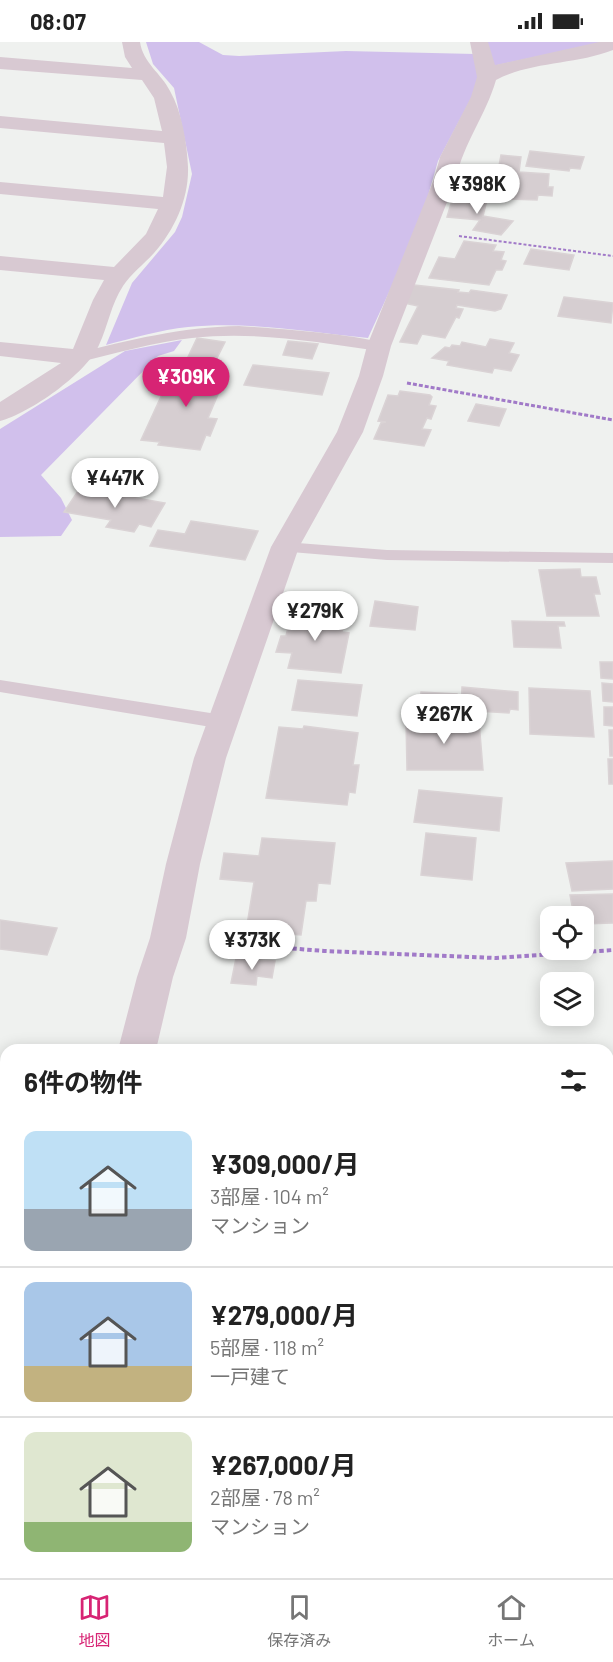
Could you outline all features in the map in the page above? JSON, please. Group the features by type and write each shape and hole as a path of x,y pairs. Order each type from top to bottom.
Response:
{"street":[{"path":"0,413 68,370 80,357 109,290 148,245 165,220 172,204 178,170 162,93 136,63 131,42"},
{"path":"138,1044 168,938 191,830 210,758 285,547 350,432 379,346 445,179 450,157 481,97 487,77 478,42"},
{"path":"487,77 514,64 588,53 613,43"},
{"path":"0,63 148,75"},
{"path":"0,122 173,138"},
{"path":"0,188 172,204"},
{"path":"0,263 120,275"},
{"path":"0,349 80,357"}],"lane":[{"path":"80,357 152,339 222,331 258,331 379,346"},
{"path":"285,547 387,555 613,558"},
{"path":"0,686 223,722"}],"path":[{"path":"426,231 613,256"},
{"path":"370,376 613,420"},
{"path":"168,938 324,951 496,958 613,950"}],"shaded area":[{"path":"146,42 199,42 223,55 239,56 346,51 475,54 478,68 477,87 438,161 419,227 368,338 233,325 167,330 106,345 132,283 175,232 182,217 192,174 174,88 153,64"},
{"path":"486,42 605,42 493,66"},
{"path":"182,340 174,351 158,356 41,475 61,498 72,520 61,536 0,537 0,429 125,351"}],"building":[{"path":"530,151 584,157 580,169 570,168 569,171 526,166"},
{"path":"501,155 521,157 519,172 549,174 548,187 553,187 552,196 538,195 537,200 478,198 480,187 492,188 496,166 499,166"},
{"path":"453,197 487,200 483,216 513,221 501,235 473,230 480,220 447,217"},
{"path":"464,241 496,245 493,251 504,252 501,260 506,261 502,270 496,270 489,285 429,278 439,257 455,259"},
{"path":"531,249 574,255 569,270 524,264"},
{"path":"414,285 459,290 458,292 469,293 471,290 507,295 501,309 495,311 457,305 456,308 463,309 445,338 422,334 417,344 400,342 418,306 404,303"},
{"path":"564,297 613,303 611,323 558,316"},
{"path":"197,338 225,342 214,364 186,361"},
{"path":"490,339 514,343 509,353 519,355 511,371 494,368 492,373 447,365 449,361 432,358 445,347 460,346 462,342 486,347"},
{"path":"288,341 318,344 312,359 283,355"},
{"path":"253,365 329,373 322,395 244,385"},
{"path":"175,366 228,371 208,418 217,419 210,436 206,435 200,450 158,445 160,442 141,440"},
{"path":"400,391 430,395 432,397 429,405 436,406 431,419 427,418 422,429 431,430 424,446 374,439 381,423 386,422 378,421 388,395 398,396"},
{"path":"476,404 506,409 499,426 468,421"},
{"path":"80,488 165,503 151,527 139,524 134,532 106,527 111,520 64,512"},
{"path":"191,521 258,531 245,560 150,546 158,530 185,534"},
{"path":"580,569 581,577 596,577 600,594 594,594 599,616 547,616 539,570"},
{"path":"375,601 418,607 415,630 370,626"},
{"path":"292,611 346,617 342,632 349,633 341,673 288,668 292,653 276,652 281,636 286,636"},
{"path":"512,621 564,622 565,626 558,626 561,648 514,647"},
{"path":"600,662 613,662 613,679 601,678"},
{"path":"298,680 362,685 357,716 292,710"},
{"path":"602,683 613,684 613,702 603,701"},
{"path":"462,687 518,692 518,710 510,709 509,713 461,710"},
{"path":"529,688 590,691 594,737 530,734"},
{"path":"421,692 457,694 457,708 420,706"},
{"path":"604,707 613,707 613,726 604,725"},
{"path":"406,720 479,721 483,770 407,770"},
{"path":"304,726 358,733 353,765 359,765 355,793 349,792 347,805 266,798 279,727 303,729"},
{"path":"609,730 613,730 613,756 610,756"},
{"path":"608,759 613,759 613,784 609,784"},
{"path":"419,790 502,798 499,831 414,822"},
{"path":"426,833 476,838 472,880 421,875"},
{"path":"262,838 335,843 330,884 318,883 316,901 306,901 301,935 246,931 254,882 220,879 224,853 259,856"},
{"path":"613,861 613,889 572,891 566,863"},
{"path":"613,894 613,923 594,924 594,906 572,906 570,895"},
{"path":"0,920 57,928 47,955 0,949"},
{"path":"236,958 275,961 272,978 257,976 256,985 231,983"}]}
